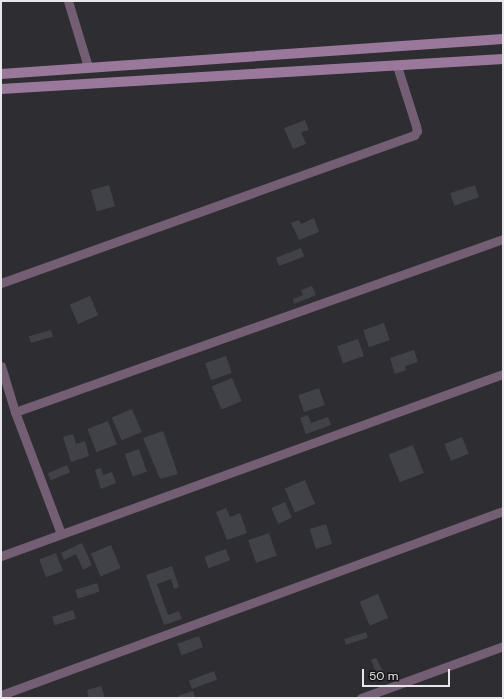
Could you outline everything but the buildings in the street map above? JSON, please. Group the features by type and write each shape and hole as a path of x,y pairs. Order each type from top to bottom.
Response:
{"main road":[{"path":"1,74 503,39"},
{"path":"1,89 503,59"}],"street":[{"path":"68,1 88,68"},
{"path":"1,283 414,135 417,131 416,126 397,66"},
{"path":"15,412 503,239"},
{"path":"1,366 15,412 61,534"},
{"path":"1,556 503,374"},
{"path":"1,695 503,510"},
{"path":"361,698 503,646"}]}
